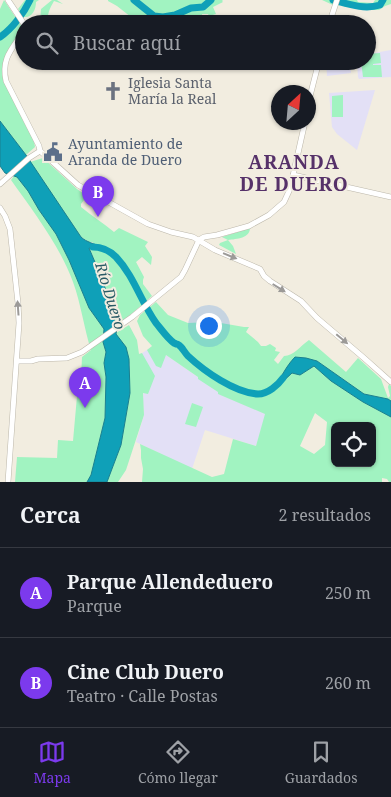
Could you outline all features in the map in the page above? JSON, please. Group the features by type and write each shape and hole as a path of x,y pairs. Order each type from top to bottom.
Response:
{"street":[{"path":"8,0 18,15"},
{"path":"332,15 337,1"},
{"path":"0,184 29,158 39,152 40,146 6,81 6,58 15,44"},
{"path":"313,85 317,70"},
{"path":"17,358 67,358 82,352 126,322 181,277 199,240 204,237 249,226 264,218 284,202 290,189 303,130"},
{"path":"39,152 78,185 148,224 199,240 215,250 262,270 264,276 270,282 301,301 317,318 389,380"},
{"path":"293,175 391,198"},
{"path":"0,208 10,229 18,303 17,358 8,482"}],"shaded area":[{"path":"391,50 391,77 359,79 357,70 376,70 376,53"},
{"path":"327,70 351,70 351,73 327,76"},
{"path":"375,90 357,150 337,134 332,127 329,93"},
{"path":"153,346 219,392 219,394 266,414 256,446 205,430 192,469 136,442 144,415 144,381 139,355"}],"green space":[{"path":"4,0 15,16 15,40 7,53 2,71 3,79 34,141 35,147 26,155 0,121 0,9"},
{"path":"25,0 39,0 36,2 33,13 30,15 22,15 18,9"},
{"path":"52,0 57,0 63,4 54,1 48,15 40,15 41,9"},
{"path":"223,0 223,2 213,7 216,14 212,15 128,15 108,1"},
{"path":"322,0 357,0 358,2 373,3 375,0 391,0 391,4 379,10 364,10 341,5 335,6"},
{"path":"376,53 380,53 381,63 376,64"},
{"path":"376,65 381,65 382,77 363,77 362,70 376,70"},
{"path":"343,95 343,117 332,117 332,96"},
{"path":"43,158 87,196 81,207 114,232 119,228 148,242 145,246 152,257 151,265 142,257 136,262 144,277 143,284 152,296 116,325 103,281 89,247 100,249 92,242 81,237 30,162"},
{"path":"14,176 17,177 28,191 56,234 89,308 104,329 103,342 106,352 104,363 106,377 105,418 91,476 87,482 15,482 17,457 57,458 58,440 73,441 82,357 91,350 76,290 68,269 45,229 11,180"},
{"path":"250,228 245,236 228,240 222,237"},
{"path":"228,240 233,246 236,254 219,245"},
{"path":"156,302 168,315 188,323 208,322 249,327 246,332 261,346 270,344 276,348 275,351 280,352 274,360 278,364 284,356 294,353 309,340 346,372 358,358 381,379 388,398 390,396 389,384 391,386 391,401 364,394 317,361 292,373 300,375 314,366 331,381 363,402 391,417 391,482 382,478 382,482 142,482 143,469 140,444 212,477 224,474 233,439 256,446 265,414 218,394 218,392 198,379 198,377 166,355 161,368 156,366 147,350 152,346 143,336 137,321 140,315","holes":["315,413 327,422 325,445 314,454 300,446"]},
{"path":"129,325 137,340 139,354 142,353 155,376 148,394 143,393 144,415 126,470 118,482 107,482 121,445 130,393 130,365 116,333"},
{"path":"192,403 203,407 196,427 185,424"}],"water":[{"name":"Río Duero","path":"0,121 26,155 81,237 88,242 102,247 100,249 89,248 103,281 117,328 116,334 126,347 129,359 130,393 121,445 107,482 87,482 91,475 105,418 106,377 104,363 106,352 103,342 104,329 89,308 56,234 17,177 5,173 0,166"},
{"path":"295,357 317,361 364,394 388,399 391,401 391,417 363,402 331,381 314,366 300,375 292,373 274,388"}],"waterway":[{"path":"20,15 30,0"},
{"path":"134,0 153,15"},
{"path":"175,15 191,8 203,7 211,0"},
{"path":"333,0 368,7 380,5 383,0"},
{"path":"0,37 15,22"},
{"path":"93,247 106,250 116,257 128,272 151,315 162,331 202,368 230,385 249,393 258,394 272,389 283,378"}],"place":[{"name":"Iglesia Santa María la Real","path":"113,91"},
{"name":"Ayuntamiento de Aranda de Duero","path":"53,152"},
{"name":"Cine Club Duero","path":"98,217"},
{"name":"Parque Allendeduero","path":"85,408"}],"district":[{"name":"ARANDA DE DUERO","path":"294,173"}]}
